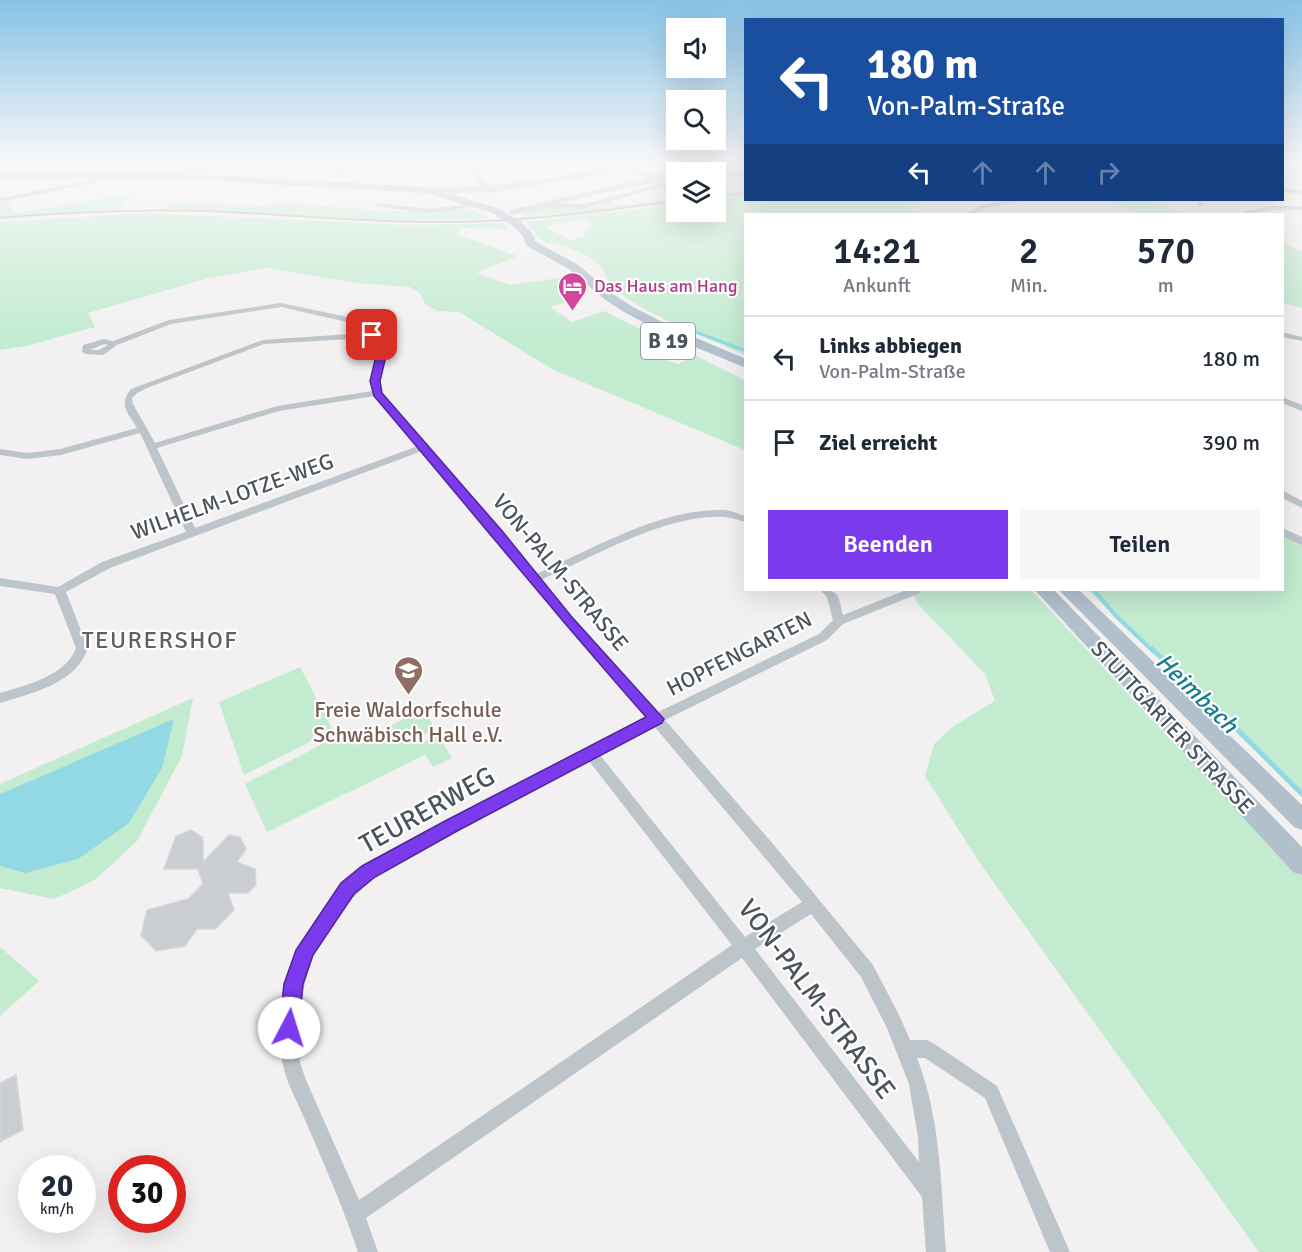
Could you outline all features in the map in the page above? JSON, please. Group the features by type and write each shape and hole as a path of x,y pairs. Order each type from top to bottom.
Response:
{"main road":[{"name":"B 19","path":"518,221 531,244 555,255 587,277 611,299 670,331 744,363"},
{"name":"B 19","path":"587,277 595,298 625,318 744,376"},
{"name":"STUTTGARTER STRASSE","path":"1045,591 1302,864"},
{"path":"1069,591 1302,820"}],"street":[{"path":"113,344 169,322 281,305 346,318 360,324 372,335 382,352 375,381 377,393 277,409 152,447"},
{"path":"1284,334 1302,339"},
{"path":"192,534 152,447 128,404 128,398 134,392 161,378 263,342 372,335"},
{"name":"VON-PALM-STRASSE","path":"377,393 566,619 656,719 813,904 867,971 894,1023 918,1084 927,1137 936,1252"},
{"path":"1284,401 1302,408"},
{"path":"0,452 42,455 141,430"},
{"name":"WILHELM-LOTZE-WEG","path":"60,591 106,565 422,448"},
{"path":"1284,494 1302,505"},
{"path":"534,579 669,520 709,512 744,519"},
{"path":"1284,532 1302,542"},
{"path":"0,582 60,591 82,648 81,657 75,665 62,673 0,699"},
{"name":"HOPFENGARTEN","path":"656,719 823,637 839,621 832,595 826,591"},
{"path":"839,621 914,591"},
{"name":"TEURERWEG","path":"368,1252 355,1214 292,1066 289,1028 293,984 305,950 347,888 369,872 656,719"},
{"name":"VON-PALM-STRASSE","path":"591,753 744,947 933,1194"},
{"path":"355,1214 744,947 813,904"},
{"name":"VON-PALM-STRASSE","path":"904,1049 927,1049 991,1092 1060,1252"}],"green space":[{"path":"330,221 406,225 504,223 507,229 461,228 457,234 517,256 477,273 510,285 559,278 585,297 550,307 572,322 604,311 666,342 646,353 678,364 696,356 744,380 744,450 554,370 459,312 437,311 425,304 420,293 410,287 357,283 265,268 205,279 88,313 95,327 26,346 0,350 0,222"},
{"path":"570,221 545,226 571,241 585,236 585,231 594,225 588,221 744,221 744,355 673,324 639,306 607,283 606,274 601,267 584,254 563,246 545,243 525,222"},
{"path":"1284,243 1302,252 1302,308 1284,303"},
{"path":"1284,535 1302,545 1302,796 1089,591 1284,591"},
{"path":"911,591 1032,591 1187,757 1302,873 1302,1252 1259,1252 977,859 925,776 934,744 954,726 995,701 985,674 917,603"},
{"path":"300,667 333,730 244,775 219,702"},
{"path":"193,698 182,756 137,841 95,880 54,899 0,888 0,866 25,873 174,720 0,794 0,784"},
{"path":"423,708 435,729 416,739 419,744 438,735 452,758 433,767 425,755 267,832 245,784 338,736 380,732"},
{"path":"0,947 39,981 0,1016"}],"water":[{"path":"174,719 162,768 129,823 78,859 25,873 0,866 0,794"}],"building":[{"path":"191,830 203,838 203,862 229,835 240,837 246,849 237,862 255,869 256,885 248,893 228,893 234,910 215,929 197,929 185,946 156,951 141,935 147,910 188,899 203,884 198,869 164,869 176,836"},
{"path":"16,1075 23,1130 0,1142 0,1083"}],"waterway":[{"name":"Heimbach","path":"675,324 744,350"},
{"name":"Heimbach","path":"1095,591 1115,615 1153,651"},
{"name":"Heimbach","path":"1152,649 1223,715 1302,794"}],"railway":[{"path":"386,221 480,221"}],"place":[{"name":"Das Haus am Hang","path":"573,312"},
{"name":"Freie Waldorfschule Schwäbisch Hall e.V.","path":"408,696"}],"district":[{"name":"TEURERSHOF","path":"160,640"}],"route":[{"path":"289,1028 293,984 305,950 347,888 369,872 451,826 656,719 566,619 499,535 377,393 375,381 382,352 372,335"}]}
